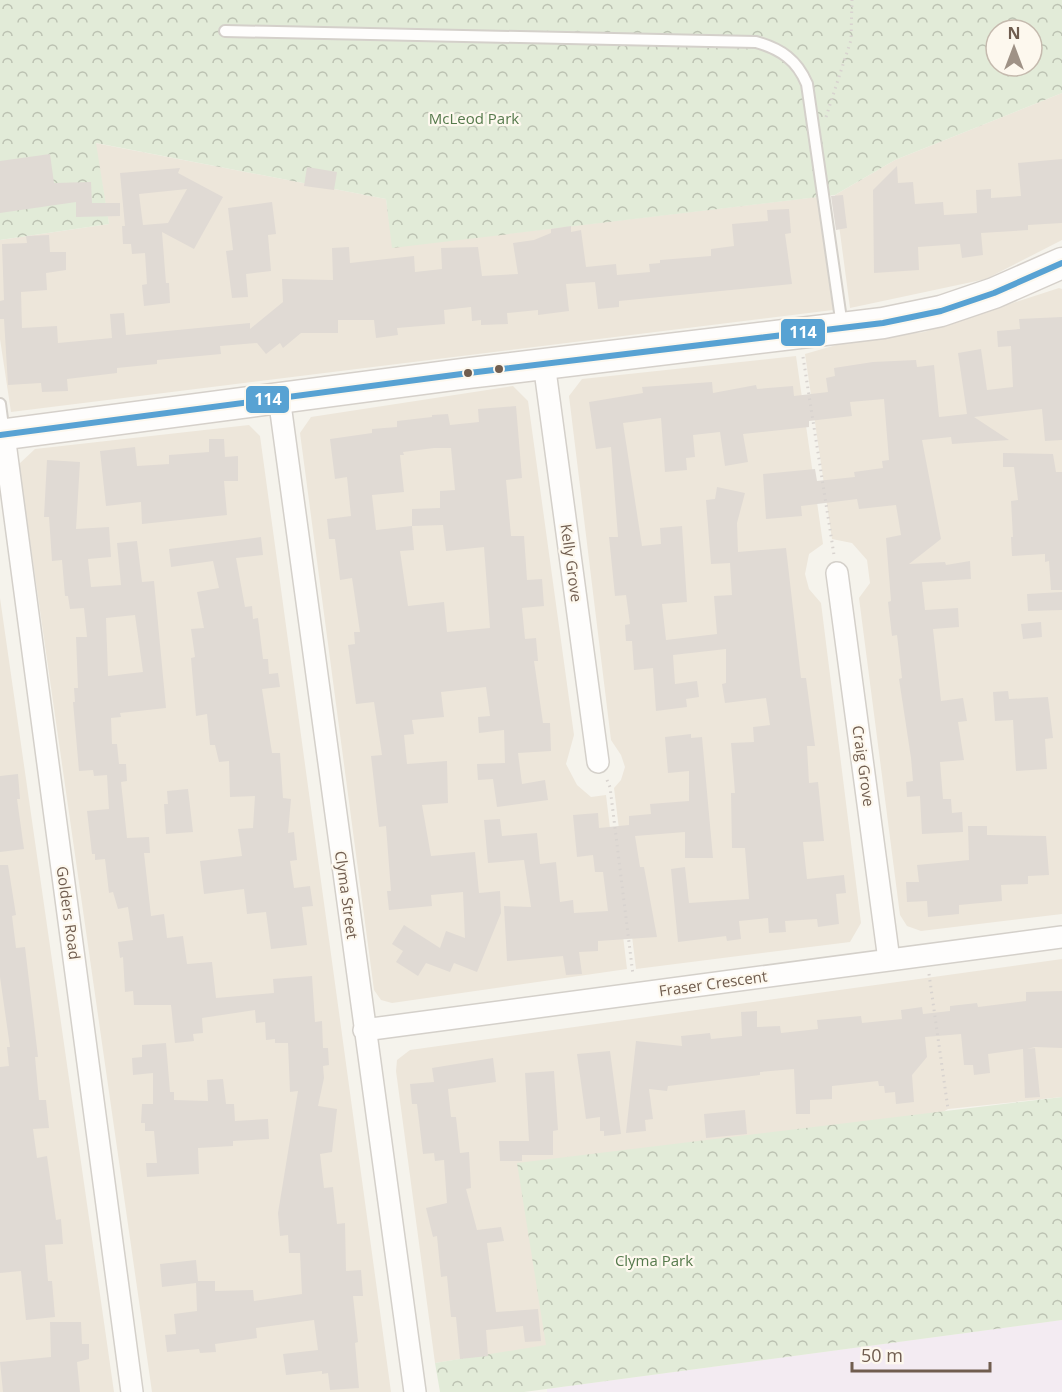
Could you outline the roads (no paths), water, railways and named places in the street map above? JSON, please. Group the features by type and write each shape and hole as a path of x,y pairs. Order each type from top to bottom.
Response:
{"street":[{"path":"2,435 544,363 883,323 941,311 994,293 1062,263"},
{"name":"Kelly Grove","path":"544,363 598,762"},
{"name":"Clyma Street","path":"279,397 415,1392"},
{"name":"Golders Road","path":"2,435 132,1392"},
{"name":"Craig Grove","path":"837,573 890,960"},
{"name":"Fraser Crescent","path":"364,1030 1062,936"}],"lane":[{"path":"225,32 756,42 776,48 800,68 807,84 843,327"},
{"path":"0,404 2,435"}],"park label":[{"name":"McLeod Park","path":"474,119"},
{"name":"Clyma Park","path":"654,1261"}]}
